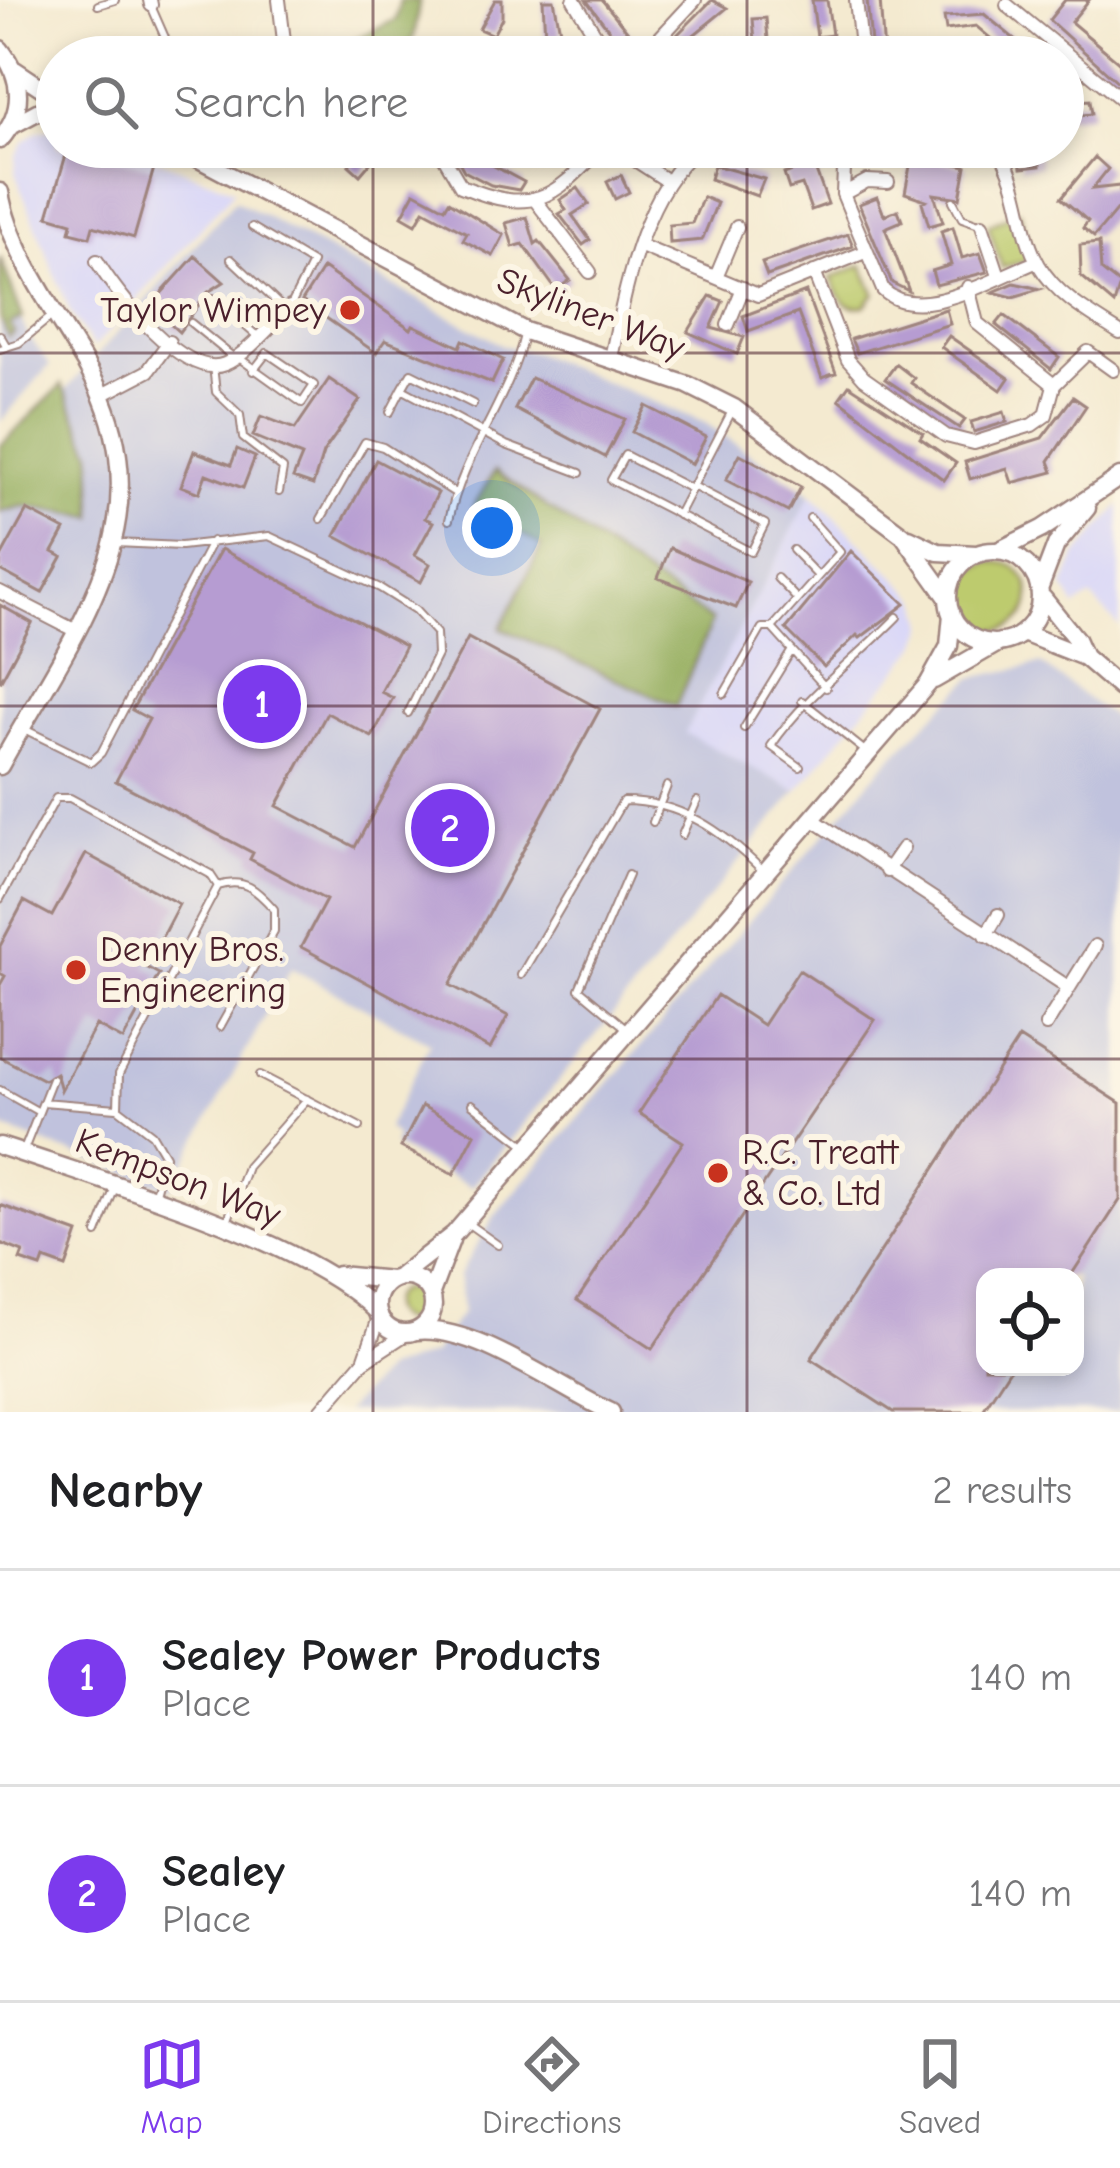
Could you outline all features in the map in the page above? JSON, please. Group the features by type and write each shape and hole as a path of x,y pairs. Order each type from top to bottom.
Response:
{"street":[{"path":"279,0 283,36"},
{"path":"574,0 595,36"},
{"path":"662,36 695,0"},
{"path":"856,0 860,36"},
{"path":"1007,4 1045,36"},
{"path":"0,49 14,69 19,88 3,137"},
{"path":"1084,68 1120,98"},
{"path":"14,69 36,84"},
{"path":"3,137 36,113"},
{"name":"Skyliner Way","path":"216,168 525,331 611,358 734,408 903,535 938,551 989,552"},
{"path":"450,168 461,187 497,201 536,201 569,184 583,168"},
{"path":"647,168 666,180"},
{"path":"611,358 641,246 666,180 678,168"},
{"path":"844,168 843,194 865,252 883,290 904,305 1036,262"},
{"path":"1011,168 1036,262 1064,295 1119,331"},
{"path":"843,194 867,181 888,182"},
{"path":"0,766 116,543 124,500 116,445 100,396 52,316 1,199"},
{"path":"536,201 590,272"},
{"path":"982,225 999,276"},
{"path":"716,278 737,227"},
{"path":"641,246 758,295 865,252"},
{"path":"97,261 132,314 213,366 235,357 288,309"},
{"path":"814,272 842,348 864,378 962,443 1032,425 1046,415 1054,385 1088,352 1113,370"},
{"path":"968,287 977,323 1054,385"},
{"path":"728,325 743,288"},
{"path":"100,396 148,370 169,342"},
{"path":"1023,633 1056,545 1120,477"},
{"path":"363,1362 378,1315 378,1293 459,1228 928,684 949,646 957,570 1100,494"},
{"name":"Skyliner Way","path":"903,535 950,606"},
{"path":"989,552 1024,562 1084,657"},
{"path":"0,592 74,630"},
{"path":"950,606 971,637 1000,642"},
{"path":"928,684 1023,633 1084,657 1120,688"},
{"path":"812,819 1068,987"},
{"path":"887,872 902,848"},
{"path":"986,935 998,915"},
{"path":"1046,1025 1095,946"},
{"name":"Kempson Way","path":"0,1146 153,1200 331,1274 378,1315"},
{"path":"320,1412 363,1362 429,1320 432,1298 459,1228"},
{"name":"Kempson Way","path":"331,1274 396,1278"},
{"path":"396,1278 418,1280 466,1338"},
{"path":"378,1315 390,1330 435,1329 466,1338 603,1410"}],"lane":[{"path":"98,5 115,0"},
{"path":"150,2 164,36"},
{"path":"953,201 962,218 982,225"},
{"path":"231,259 288,309 311,263 252,227"},
{"path":"213,298 257,336"},
{"path":"0,335 3,348 52,316"},
{"path":"191,322 254,371 302,403 314,385 267,353 254,371"},
{"path":"448,520 455,493 518,362 525,331"},
{"path":"213,366 216,392 240,415 243,437 283,470 279,492"},
{"path":"390,412 411,373 473,404"},
{"path":"402,389 484,432 580,473"},
{"path":"678,515 734,408"},
{"path":"321,519 365,442 383,447 455,493"},
{"path":"625,454 764,524 751,552 678,515 610,480 625,454"},
{"path":"772,628 840,553 809,518"},
{"path":"116,543 212,541 248,535 281,540 415,610 436,633 437,655 408,712"},
{"path":"21,728 91,761 101,753 212,541"},
{"path":"794,550 818,576"},
{"path":"777,578 797,599"},
{"path":"800,767 771,746 802,700 826,688 897,617"},
{"path":"724,694 762,628 772,628 826,688"},
{"path":"744,728 792,650"},
{"path":"802,700 867,754"},
{"path":"653,823 668,786"},
{"path":"0,899 56,798 70,798 90,808 210,874 218,886"},
{"path":"521,975 623,801 660,804 716,829 764,872"},
{"path":"682,835 697,801"},
{"path":"627,1029 579,989 628,875"},
{"path":"118,1108 119,1074 218,886 234,880 246,884 274,909 274,932 220,1028"},
{"path":"260,1075 360,1127"},
{"path":"22,1154 52,1079"},
{"path":"0,1090 39,1112"},
{"path":"225,1228 247,1167 307,1099"},
{"path":"43,1102 118,1108 152,1135 165,1156 153,1200"},
{"path":"472,1104 526,1145"},
{"path":"97,1233 115,1187"},
{"path":"459,1228 498,1245"}],"shaded area":[{"path":"36,132 36,168 178,168 235,190 94,348 69,310 15,173 16,156 24,141"},
{"path":"235,200 504,346 535,353 705,423 811,494 685,733 797,791 471,1187 393,1145 397,1136 387,1129 430,1043 291,968 171,1189 0,1127 0,464"},
{"path":"0,262 27,334 50,365 0,422"},
{"path":"811,494 920,600 926,625 917,647 797,791 684,734"},
{"path":"1120,505 1120,627 1091,597 1075,607 1064,587 1076,557"},
{"path":"1041,664 1120,723 1120,1412 344,1412 386,1370 433,1354 462,1312 459,1275 495,1215 884,765 972,678"}],"green space":[{"path":"400,0 420,0 414,36 363,36 396,19"},
{"path":"1020,211 1031,259 1002,268 988,225"},
{"path":"0,257 23,318 10,324 14,333 8,337 0,317"},
{"path":"862,265 875,293 865,306 851,306 842,300 831,278"},
{"path":"62,385 92,452 94,517 24,506 0,512 0,446"},
{"path":"495,471 712,621 676,706 501,628 542,546 473,507"},
{"path":"996,562 1020,572 1030,596 1020,620 996,630 972,620 962,596 972,572"},
{"path":"406,1289 417,1294 422,1305 417,1316 406,1321 395,1316 390,1305 395,1294"}],"building":[{"path":"495,0 502,0 502,18 493,35 479,29"},
{"path":"543,0 554,0 561,36 545,36"},
{"path":"586,0 602,0 631,36 614,36"},
{"path":"712,0 727,8 692,36 676,36"},
{"path":"812,0 827,0 832,35 817,36"},
{"path":"867,0 880,0 883,36 870,36"},
{"path":"1065,0 1089,0 1071,22 1120,63 1120,84 1084,52 1084,36 1067,36 1049,20"},
{"path":"984,14 1011,36 988,36 976,26 946,30 944,17"},
{"path":"766,18 768,36 755,36 753,19"},
{"path":"1084,100 1090,100 1092,114 1084,115"},
{"path":"1095,157 1108,169 1092,189 1120,186 1120,206 1094,237 1083,228 1088,221 1061,198"},
{"path":"62,168 154,168 134,238 93,226 90,237 70,232 72,223 48,216"},
{"path":"498,168 524,182 519,190 491,185 464,171"},
{"path":"713,168 725,168 764,179 757,196 710,179"},
{"path":"815,168 828,204 811,210 802,185 789,189 784,174"},
{"path":"910,168 966,168 960,198 934,194 943,222 929,226 922,202 926,200 905,193"},
{"path":"621,175 629,192 615,199 607,182"},
{"path":"578,188 589,204 572,215 590,240 583,245 559,214 566,210 560,200"},
{"path":"415,192 445,208 449,201 504,235 493,256 463,240 467,233 424,210 416,224 402,216"},
{"path":"703,197 717,203 702,240 670,243 669,225 692,223"},
{"path":"877,197 884,215 898,210 902,221 885,228 909,291 892,283 859,204"},
{"path":"527,217 535,244 539,241 570,280 556,290 523,244 513,247 506,223"},
{"path":"953,227 962,258 980,253 987,272 936,285 932,271 951,265 941,231"},
{"path":"848,234 853,246 767,276 762,263"},
{"path":"1099,243 1101,270 1120,285 1114,304 1081,276 1080,245"},
{"path":"195,256 224,282 208,292 179,332 150,306"},
{"path":"323,268 411,329 413,325 460,347 463,340 503,360 492,383 385,340 376,353 302,301"},
{"path":"1014,283 1040,289 1013,297 993,292"},
{"path":"806,292 836,373 822,378 798,313 748,331 743,316"},
{"path":"710,296 723,301 711,328 744,337 737,354 688,332"},
{"path":"946,309 950,324 857,353 851,339"},
{"path":"1004,315 1059,357 1051,369 996,325"},
{"path":"949,336 1009,378 1001,390 941,347"},
{"path":"896,364 914,378 911,383 965,420 959,428 885,379"},
{"path":"531,378 625,419 605,457 515,409"},
{"path":"329,379 360,400 323,453 313,485 293,478 302,456 253,436 261,416 295,429"},
{"path":"849,385 923,433 920,438 956,463 944,480 839,399"},
{"path":"1073,397 1086,406 1049,461 1053,472 1012,483 1007,468 970,479 965,462 1042,438"},
{"path":"646,406 706,437 692,464 632,432"},
{"path":"1004,412 1007,422 974,432 971,422"},
{"path":"237,449 255,457 243,488 206,474 199,493 181,486 194,451 231,465"},
{"path":"740,454 801,487 788,512 726,480"},
{"path":"376,460 438,493 425,518 433,522 415,555 430,564 421,582 335,536"},
{"path":"27,510 65,530 53,552 62,557 42,593 0,570 0,559"},
{"path":"670,548 748,582 736,608 658,578"},
{"path":"221,549 405,646 381,692 393,698 372,737 327,713 277,806 355,847 468,638 600,709 450,985 508,1016 490,1049 301,947 326,900 250,859 253,853 116,781 149,719 132,710"},
{"path":"851,551 905,604 860,638 857,635 824,667 786,629"},
{"path":"0,605 32,623 0,682"},
{"name":"Denny Bros. Engineering","path":"86,854 179,904 146,967 159,974 123,1040 96,1025 61,1090 56,1073 44,1080 0,1057 0,985 5,976 0,973 0,946 24,901 52,916"},
{"name":"R.C. Treatt & Co. Ltd","path":"799,970 875,1020 652,1349 577,1300 683,1142 639,1113 717,995 763,1025"},
{"path":"1019,1038 1120,1103 1120,1200 1076,1268 976,1268 976,1376 1005,1376 982,1412 893,1412 811,1359"},
{"path":"422,1106 475,1134 454,1174 401,1147"},
{"path":"0,1205 78,1233 66,1267 44,1259 41,1267 20,1260 23,1252 0,1243"}],"place":[{"name":"Taylor Wimpey","path":"350,310"},
{"name":"Sealey Power Products","path":"262,704"},
{"name":"Sealey","path":"450,828"},
{"name":"Denny Bros. Engineering","path":"76,970"},
{"name":"R.C. Treatt & Co. Ltd","path":"718,1173"}]}
